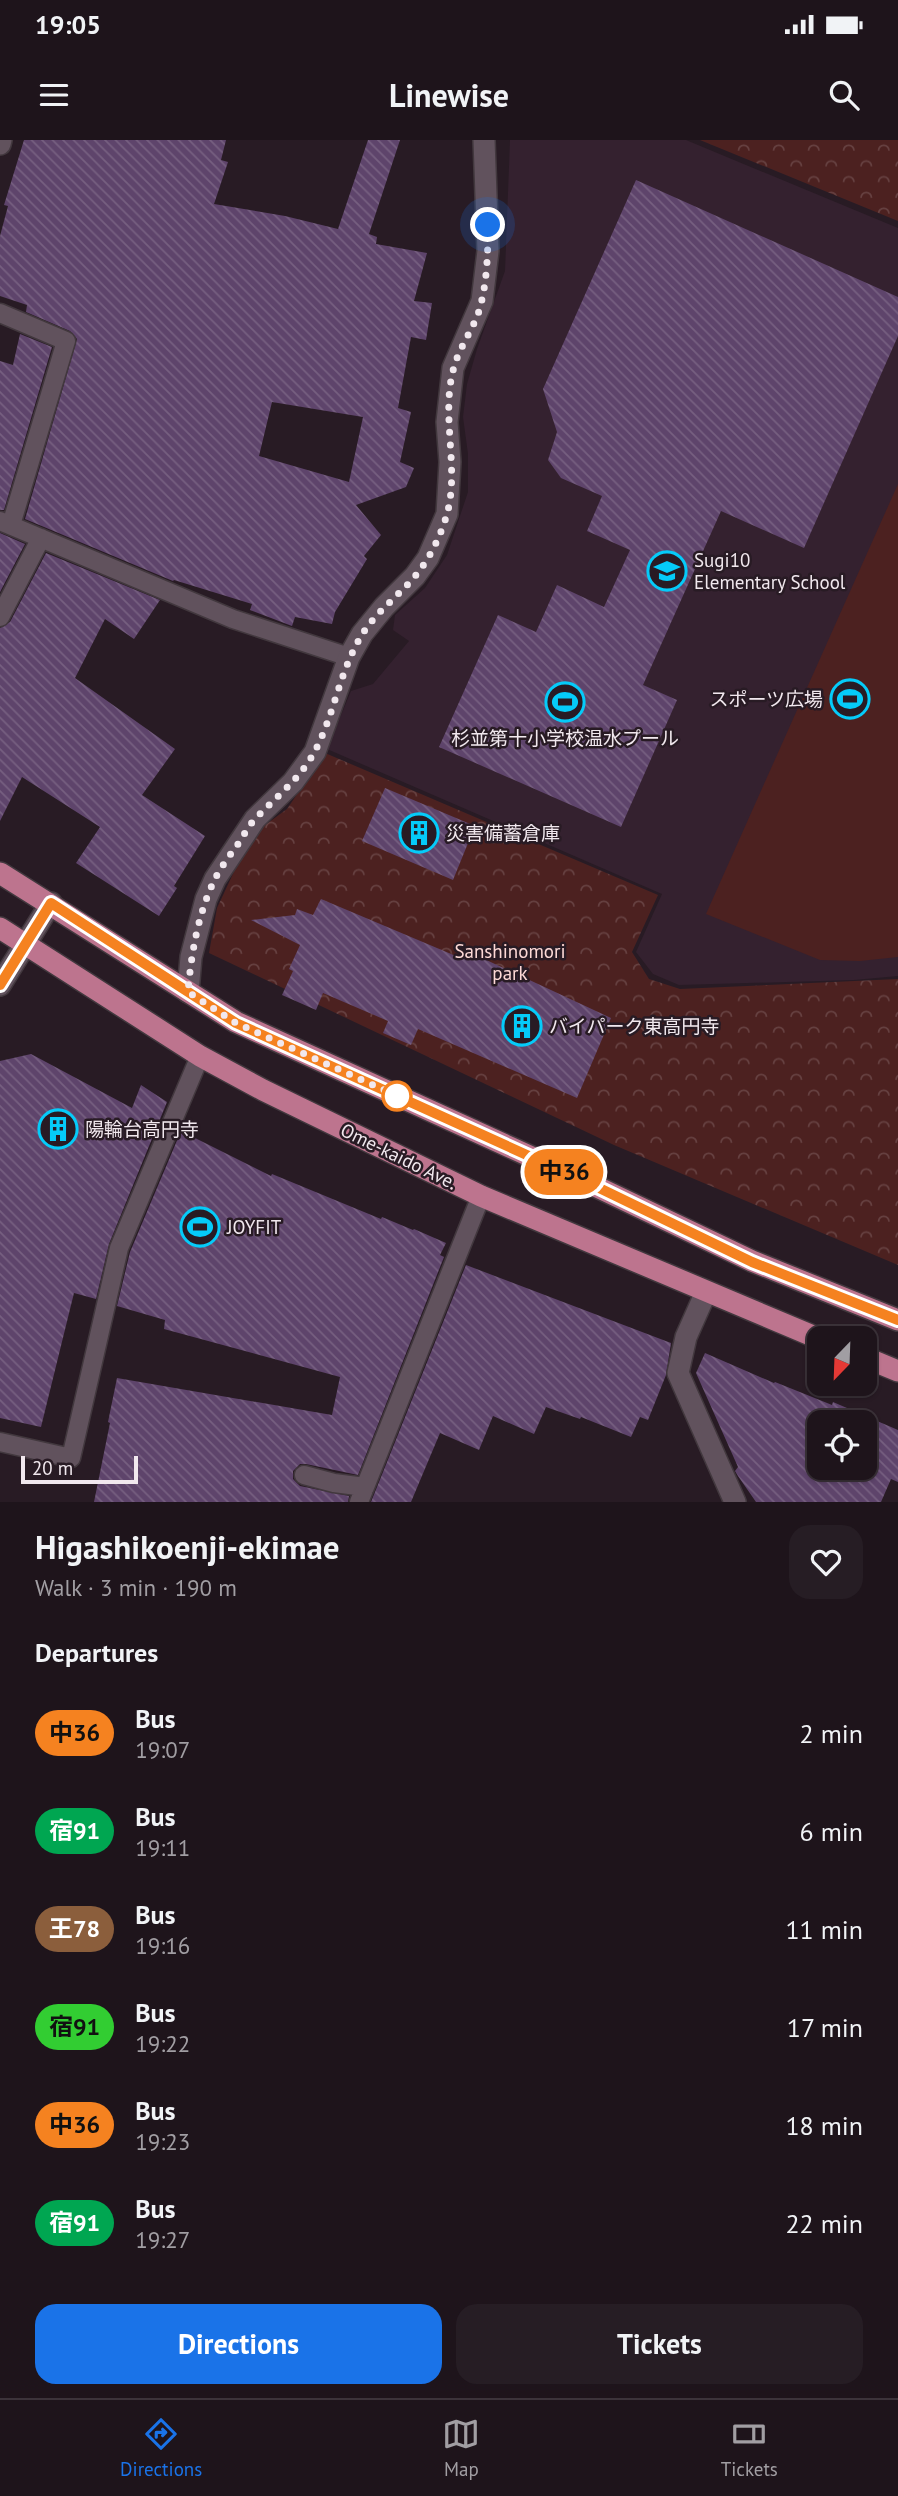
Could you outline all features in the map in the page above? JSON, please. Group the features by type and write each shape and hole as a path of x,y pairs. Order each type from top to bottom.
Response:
{"main road":[{"path":"0,873 236,1023 593,1185 752,1262 898,1320"},
{"name":"Ome-kaido Ave.","path":"0,928 200,1056 263,1090 481,1196 807,1334"},
{"path":"877,1362 898,1371"}],"street":[{"path":"188,992 191,957 206,899 215,878 255,819 286,790 315,752 349,657 362,634 428,558 447,513 450,449 447,422 453,368 482,301 488,251 484,140"},
{"path":"0,985 51,903"},
{"path":"706,1292 686,1337 678,1373 735,1502"}],"lane":[{"path":"0,313 66,341 6,523 233,619 349,657"},
{"path":"0,617 41,538"},
{"path":"0,1442 71,1458 119,1248 200,1056"},
{"path":"304,1475 334,1483 362,1495 481,1196"}],"shaded area":[{"name":"Sugi10 Elementary School","path":"510,140 686,140 898,228 898,976 854,980 679,985 653,974 636,952 662,894 327,749 351,691 373,684 409,641 393,630 395,615 425,588 447,555 468,492 468,454 463,417 467,384 477,349 505,271"}],"green space":[{"path":"700,140 898,140 898,221"},
{"name":"スポーツ広場","path":"898,484 898,957 860,961 820,960 706,914"},
{"name":"Sanshinomori park","path":"325,753 658,895 632,952 649,979 680,989 898,979 898,1265 614,1145 209,953 217,908 245,848 265,825 287,809"}],"building":[{"path":"24,140 226,140 221,160 228,162 214,204 285,216 338,229 368,140 400,140 369,234 377,237 376,244 427,253 414,301 432,303 426,340 411,337 398,408 411,412 400,462 414,468 406,487 356,505 381,535 364,556 367,559 335,612 332,624 295,617 292,626 250,610 252,604 173,581 25,519 77,339 70,331 26,312 27,305 0,296 0,236 8,206 4,205","holes":["272,402 363,417 349,482 259,456"]},
{"path":"636,180 898,297 898,336 804,548 721,511 643,685 677,700 621,827 439,747 498,615 536,632 557,585 604,607 630,550 587,531 602,496 561,478 548,460 557,432 543,389"},
{"path":"20,334 52,347 4,510 0,510 0,361 13,365"},
{"path":"0,533 25,544 0,592"},
{"path":"46,553 160,600 134,639 105,619 75,678 175,749 142,795 205,836 159,916 76,863 100,827 22,777 0,821 0,628 10,622"},
{"name":"災害備蓄倉庫","path":"385,788 475,826 453,880 362,841"},
{"path":"321,899 463,959 467,951 611,1018 577,1098 418,1029 411,1045 383,1033 388,1021 323,993 316,1010 282,995 293,971 289,969 300,945 251,920 295,915 297,909 313,915"},
{"path":"31,1054 132,1108 141,1085 167,1102 109,1244 96,1299 74,1293 41,1427 0,1418 0,1061"},
{"path":"181,1131 271,1176 272,1174 446,1243 440,1255 444,1257 358,1475 306,1464 300,1464 293,1471 293,1479 300,1486 349,1496 348,1502 94,1502 117,1378 332,1415 340,1377 164,1329 165,1320 117,1306 130,1252"},
{"path":"466,1265 671,1343 666,1375 648,1420 640,1417 631,1437 581,1417 580,1419 546,1407 534,1434 493,1416 479,1450 440,1433 411,1502 371,1502"},
{"path":"705,1353 807,1396 852,1410 807,1410 807,1480 877,1480 877,1421 898,1430 898,1482 891,1479 881,1502 756,1502 735,1471 738,1467 696,1373"}],"bus line":[{"name":"中36","path":"0,985 51,903 236,1023 593,1185 752,1262 898,1320"}],"place":[{"name":"Sugi10 Elementary School","path":"667,571"},
{"name":"スポーツ広場","path":"850,699"},
{"name":"杉並第十小学校温水プール","path":"565,702"},
{"name":"災害備蓄倉庫","path":"419,833"},
{"name":"バイパーク東高円寺","path":"522,1026"},
{"name":"陽輪台高円寺","path":"58,1129"},
{"name":"JOYFIT","path":"200,1227"}],"route":[{"path":"397,1096 402,1098 236,1023 188,992 191,957 206,899 215,878 255,819 293,782 315,752 338,684 362,634 415,576 428,558 437,538 447,513 449,496 450,449 447,422 453,368 482,301 488,225"}]}
